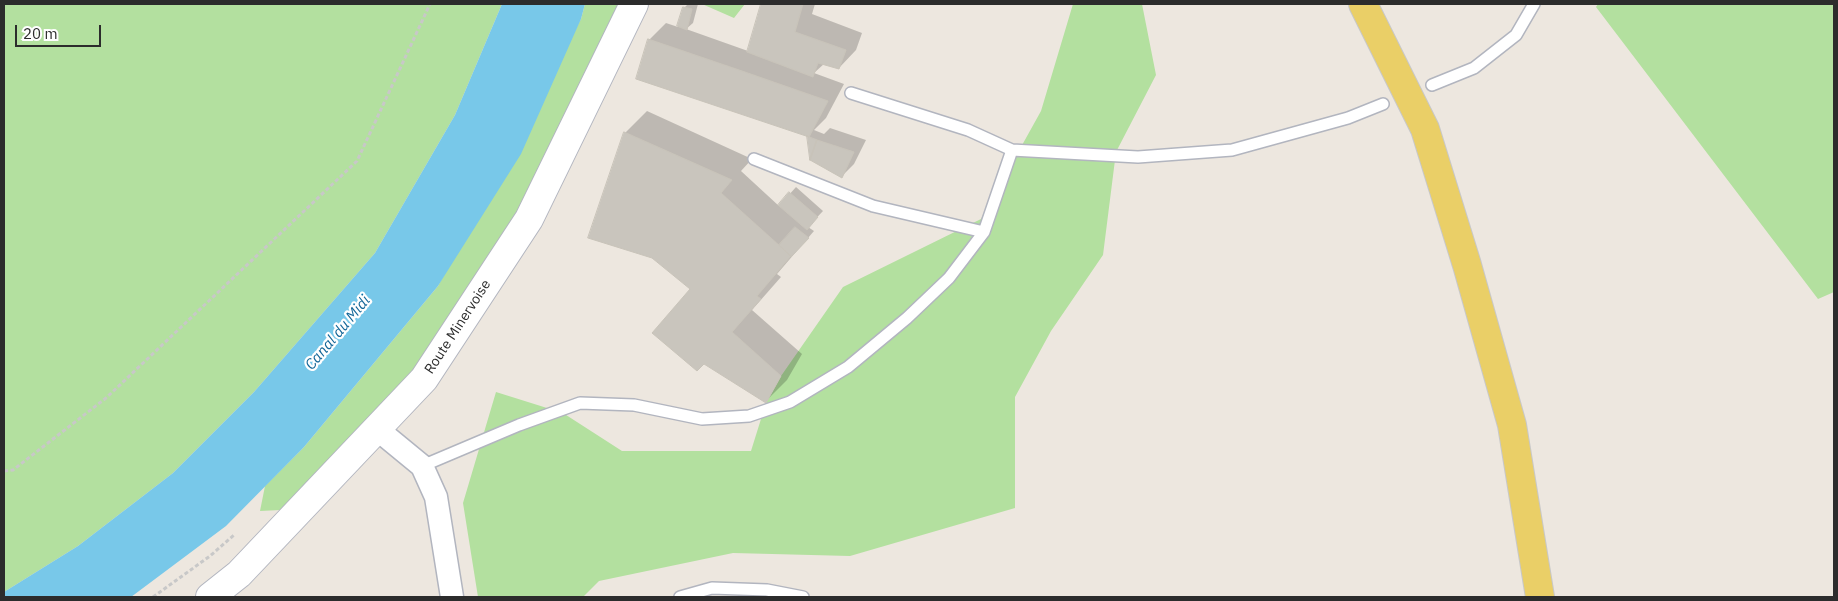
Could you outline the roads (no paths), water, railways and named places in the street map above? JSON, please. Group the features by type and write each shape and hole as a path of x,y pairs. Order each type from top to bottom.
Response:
{"main road":[{"name":"Route Minervoise","path":"210,597 239,574 424,379 529,219 634,4"},
{"path":"1363,4 1425,129 1467,265 1512,425 1540,597"}],"street":[{"path":"377,429 422,466 436,497 452,597"}],"lane":[{"path":"1432,85 1474,68 1516,35 1534,4"},
{"path":"851,93 968,130 1012,150 1138,157 1232,150 1348,118 1383,104"},
{"path":"422,466 519,425 580,403 634,404 702,419 749,416 790,402 848,367 907,318 949,278 984,232 1012,150"},
{"path":"754,158 873,206 984,232"},
{"path":"680,597 712,588 766,590 804,597"}],"water":[{"name":"Canal du Midi","path":"502,4 585,4 581,19 521,154 438,286 304,447 226,526 131,597 4,597 4,592 78,546 173,473 254,392 375,253 455,115"}]}
